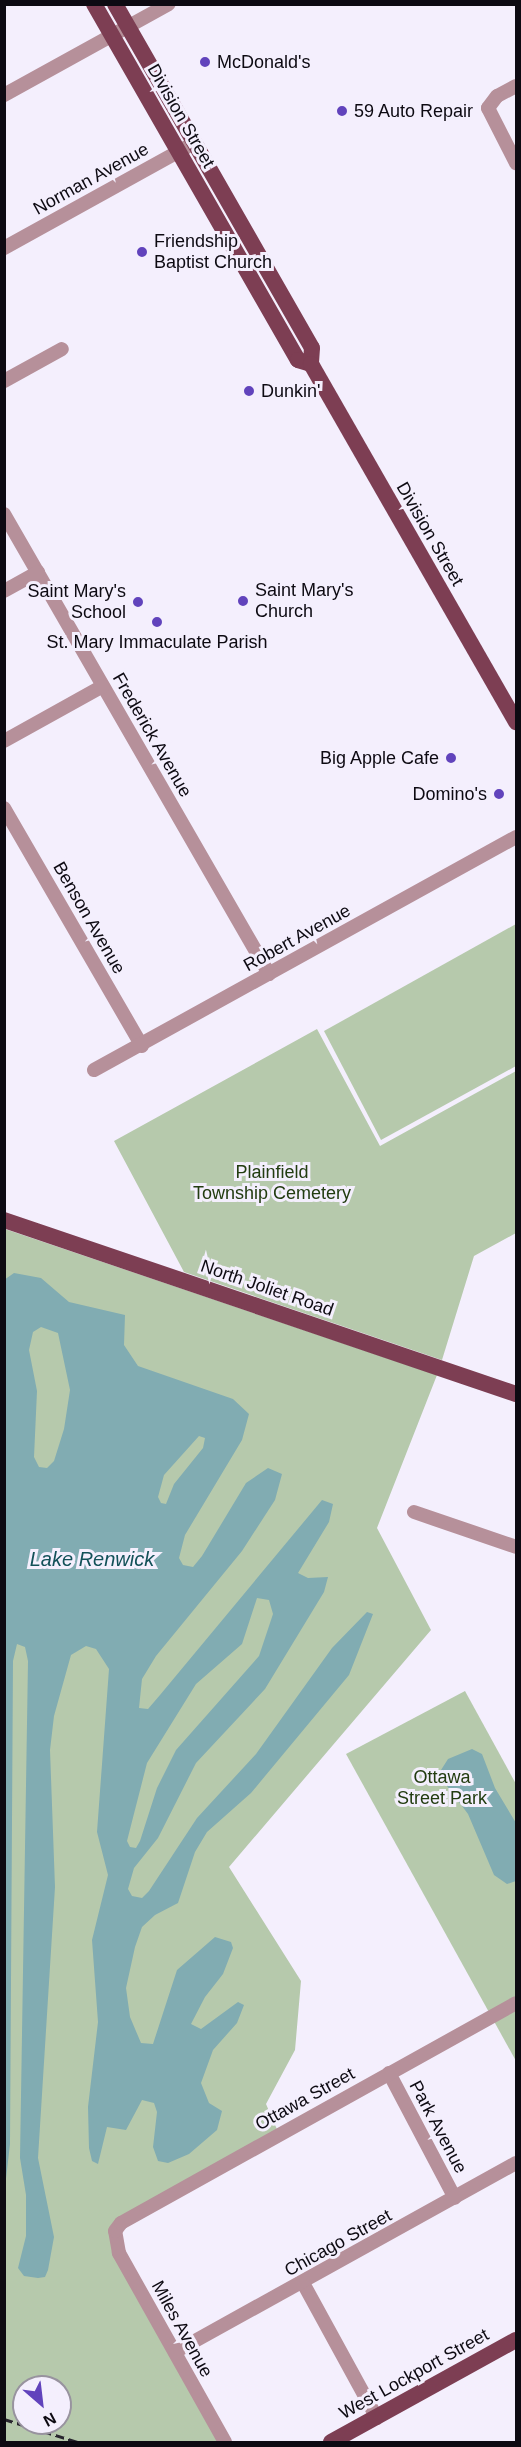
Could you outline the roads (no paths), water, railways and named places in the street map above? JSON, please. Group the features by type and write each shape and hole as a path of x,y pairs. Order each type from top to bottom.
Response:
{"main road":[{"name":"Division Street","path":"94,4 298,360 311,364"},
{"name":"Division Street","path":"115,4 312,348 311,364 516,722"},
{"name":"North Joliet Road","path":"4,1220 516,1394"},
{"name":"West Lockport Street","path":"331,2442 516,2340"}],"street":[{"path":"4,95 169,4"},
{"path":"516,86 497,96 488,108 516,163"},
{"name":"Norman Avenue","path":"4,248 194,143"},
{"path":"4,381 62,349"},
{"name":"Frederick Avenue","path":"4,514 269,974"},
{"path":"4,591 38,572"},
{"path":"4,741 103,686"},
{"name":"Benson Avenue","path":"4,808 142,1046"},
{"name":"Robert Avenue","path":"94,1070 142,1046 516,837"},
{"path":"414,1512 516,1546"},
{"name":"Ottawa Street","path":"115,2231 126,2219 516,2003"},
{"name":"Park Avenue","path":"389,2073 455,2198"},
{"name":"Chicago Street","path":"175,2352 516,2163"},
{"name":"Miles Avenue","path":"115,2231 119,2253 225,2442"},
{"path":"303,2283 377,2418"}],"water":[{"name":"Lake Renwick","path":"14,1273 41,1278 69,1302 125,1315 124,1345 138,1366 233,1399 249,1414 242,1440 185,1535 179,1558 183,1565 193,1567 202,1556 246,1483 268,1468 282,1474 275,1500 242,1551 156,1656 142,1679 139,1708 148,1709 322,1500 333,1504 329,1522 298,1573 308,1578 328,1577 324,1592 265,1689 196,1763 158,1838 134,1868 128,1889 132,1896 142,1898 149,1891 197,1818 256,1754 332,1648 367,1612 373,1614 349,1675 251,1793 207,1832 195,1852 178,1903 155,1915 142,1927 126,1988 130,2017 141,2043 153,2044 177,1970 215,1937 231,1942 233,1948 223,1974 205,1997 191,2024 201,2029 238,2002 244,2005 237,2023 213,2050 201,2083 209,2103 222,2111 217,2130 189,2154 168,2163 158,2161 153,2147 157,2112 154,2103 142,2100 126,2130 107,2127 98,2164 92,2161 89,2148 88,2107 98,2022 92,1940 108,1875 97,1832 109,1669 96,1649 86,1646 71,1655 54,1716 50,1750 55,1887 38,2158 54,2237 48,2270 45,2277 38,2278 24,2276 18,2268 26,2236 26,2195 20,2158 28,1661 25,1647 17,1644 13,1661 10,2144 4,2196 4,1280","holes":["41,1327 58,1333 70,1390 64,1429 54,1461 47,1468 39,1467 34,1457 37,1391 29,1350 33,1332","199,1436 205,1438 203,1448 174,1484 166,1504 161,1503 158,1497 164,1475","257,1598 269,1600 273,1614 259,1656 176,1750 157,1788 140,1841 136,1848 130,1847 127,1841 147,1763 196,1684 242,1644"]},
{"path":"472,1749 482,1754 495,1788 516,1823 516,1881 507,1884 494,1875 468,1814 441,1778 441,1770 448,1759"}],"railway":[{"path":"4,2419 78,2442"}],"place":[{"name":"McDonald's","path":"205,62"},
{"name":"59 Auto Repair","path":"342,111"},
{"name":"Friendship Baptist Church","path":"142,252"},
{"name":"Dunkin'","path":"249,391"},
{"name":"Saint Mary's Church","path":"243,601"},
{"name":"Saint Mary's School","path":"138,602"},
{"name":"St. Mary Immaculate Parish","path":"157,622"},
{"name":"Big Apple Cafe","path":"451,758"},
{"name":"Domino's","path":"499,794"}],"park label":[{"name":"Plainfield Township Cemetery","path":"272,1183"},
{"name":"Ottawa Street Park","path":"442,1788"}]}
